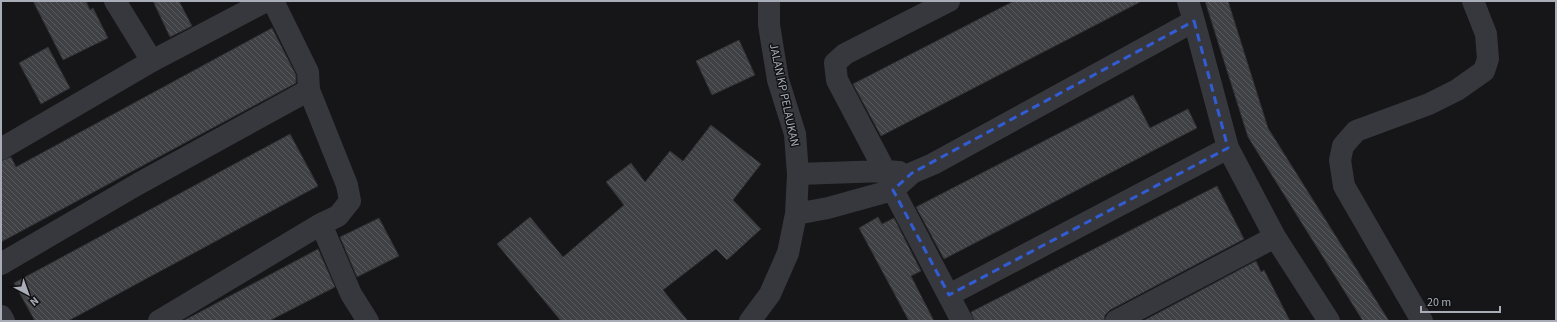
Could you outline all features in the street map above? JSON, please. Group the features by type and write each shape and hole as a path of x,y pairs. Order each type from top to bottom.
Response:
{"street":[{"path":"115,1 152,61"},
{"path":"1,149 152,61 266,1"},
{"path":"159,321 321,224 338,216 350,201 347,185 309,90 308,72 272,1"},
{"name":"JALAN KP PELAUKAN","path":"750,321 770,294 788,253 796,214 798,174 795,134 778,80 769,25 769,1"},
{"path":"949,1 845,54 835,63 837,80 962,321"},
{"path":"1422,321 1344,186 1340,160 1343,146 1356,132 1429,104 1457,90 1484,72 1488,59 1486,34 1474,1"},
{"path":"796,214 828,208 889,181 934,164 1191,11 1228,148 1275,237 1329,321"},
{"path":"1,264 138,184 309,90"},
{"path":"949,295 1228,148"},
{"path":"798,174 889,181"},
{"path":"321,224 351,294 368,321"},
{"path":"1116,321 1275,237"},
{"path":"1,316 4,321"}],"highlighted area":[{"path":"1194,21 1228,148 949,295 893,190 912,173"}],"building":[{"path":"33,1 86,1 90,10 93,8 108,38 63,60"},
{"path":"153,1 179,1 192,26 170,37"},
{"path":"1014,1 1142,1 881,136 853,84"},
{"path":"1205,1 1228,1 1268,128 1389,321 1363,321 1248,137"},
{"path":"272,28 296,75 296,83 1,242 1,161 11,157 16,167"},
{"path":"739,40 755,75 712,95 696,61"},
{"path":"48,47 70,88 41,104 19,63"},
{"path":"1133,95 1150,128 1188,109 1197,128 944,259 916,207"},
{"path":"711,125 761,164 733,200 761,229 727,260 716,249 663,290 688,321 561,321 497,244 530,217 563,257 624,205 606,182 631,163 645,182 670,151 683,161"},
{"path":"290,134 318,186 68,321 35,321 14,283"},
{"path":"1217,186 1244,239 1110,310 1105,315 1104,321 974,321 971,312"},
{"path":"878,217 882,224 894,218 921,271 911,276 934,321 909,321 859,228"},
{"path":"379,218 399,256 357,277 340,237"},
{"path":"318,249 335,287 269,321 183,321"},
{"path":"1256,261 1261,272 1264,270 1290,321 1143,321"}]}
